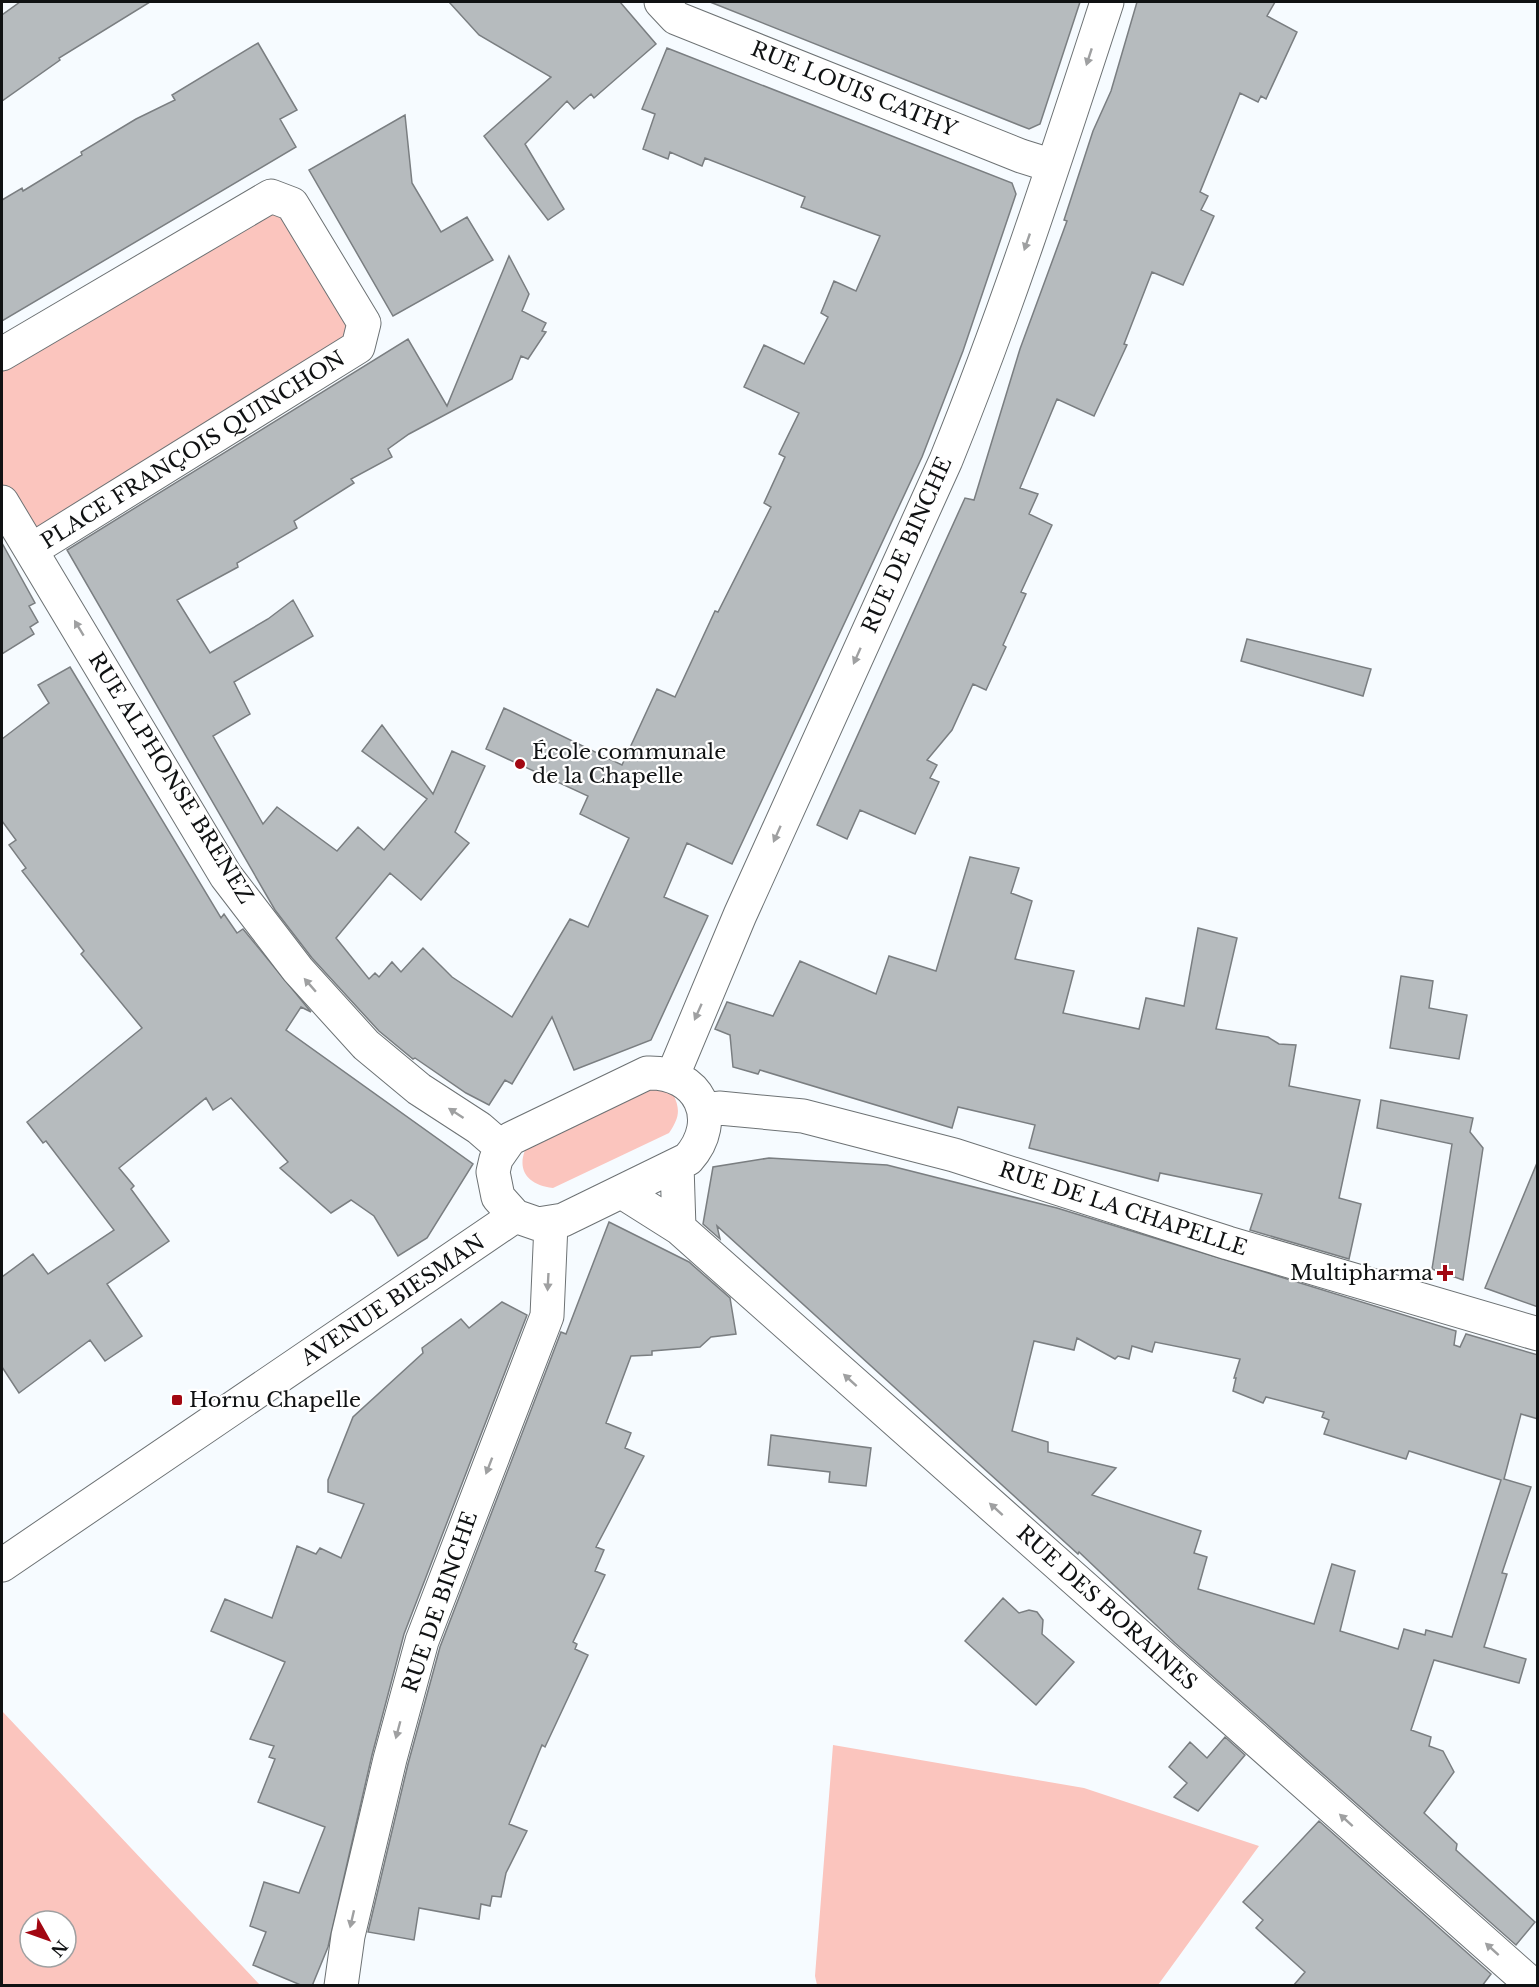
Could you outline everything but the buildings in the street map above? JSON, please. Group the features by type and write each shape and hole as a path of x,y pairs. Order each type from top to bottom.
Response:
{"street":[{"name":"RUE LOUIS CATHY","path":"662,2 676,18 1021,156 1053,166"},
{"name":"RUE DE BINCHE","path":"673,1075 740,915 946,460 974,391 1053,166 1107,2"},
{"name":"PLACE FRANÇOIS QUINCHON","path":"2,354 271,196 292,204 364,323 358,347 33,549"},
{"name":"RUE ALPHONSE BRENEZ","path":"3,509 33,549 226,876 298,970 366,1045 419,1089 479,1128 502,1148"},
{"path":"647,1073 673,1075 693,1089 704,1112 705,1125 696,1149 677,1165 551,1224 532,1223 515,1216 505,1208 494,1185 496,1159 502,1148 521,1131 635,1077 647,1073"},
{"name":"RUE DE LA CHAPELLE","path":"704,1112 719,1108 803,1116 943,1152 1228,1243 1538,1334"},
{"path":"677,1165 679,1228"},
{"name":"RUE DES BORAINES","path":"622,1192 679,1228 1529,1982 1538,1984"},
{"name":"AVENUE BIESMAN","path":"2,1565 515,1216"},
{"name":"RUE DE BINCHE","path":"341,1986 350,1925 390,1759 422,1641 547,1316 551,1224"}],"shaded area":[{"path":"271,196 364,323 33,549 2,502 2,354"},
{"path":"647,1084 673,1094 678,1114 669,1133 553,1188 543,1186 528,1178 524,1172 523,1157 531,1139"},
{"path":"2,1711 260,1985 2,1985"},
{"path":"833,1745 1084,1788 1259,1846 1158,1985 817,1985 815,1976"}],"place":[{"name":"École communale de la Chapelle","path":"520,764"},
{"name":"Multipharma","path":"1445,1273"},
{"name":"Hornu Chapelle","path":"177,1400"}]}
